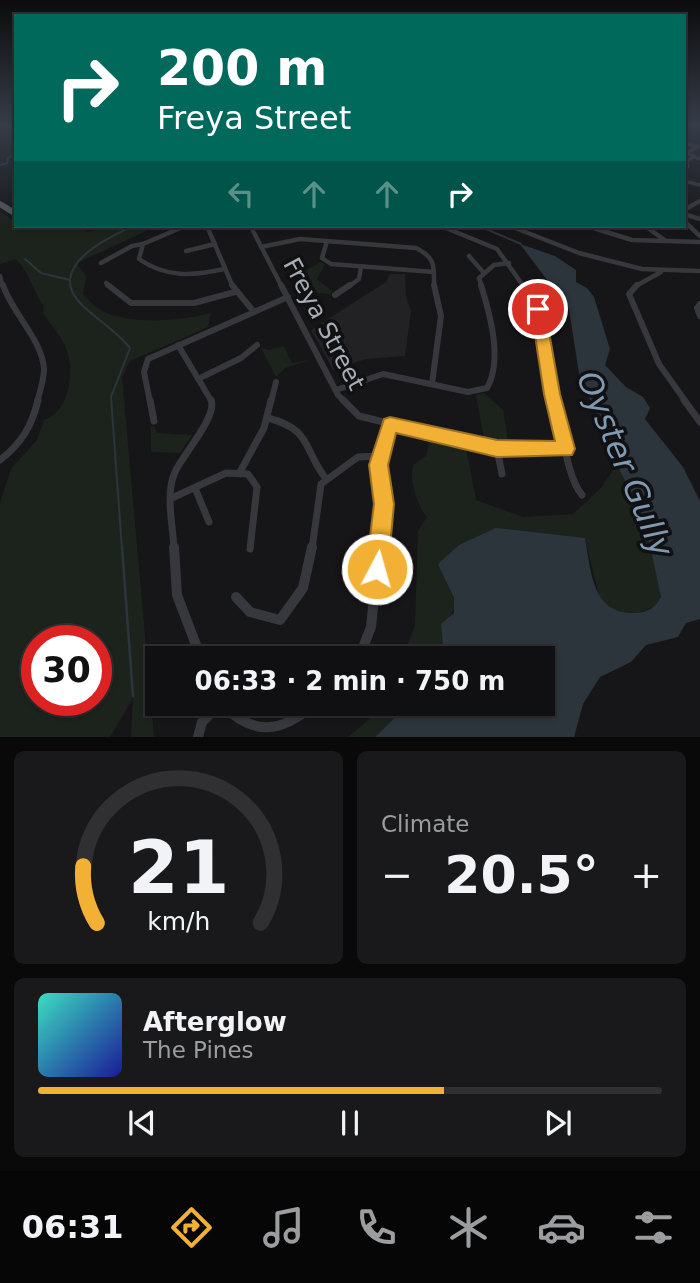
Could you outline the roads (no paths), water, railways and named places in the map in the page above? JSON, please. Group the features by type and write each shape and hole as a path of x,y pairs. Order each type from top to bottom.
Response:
{"street":[{"path":"686,223 700,236"},
{"path":"100,263 131,246 144,244 180,228"},
{"path":"208,228 235,292 254,312"},
{"name":"Freya Street","path":"252,228 336,390 355,414 497,449 566,449"},
{"path":"446,228 491,245 503,253 534,300 542,321 552,394 574,485 582,495"},
{"path":"525,228 567,249 655,273"},
{"path":"595,228 632,240 700,242"},
{"path":"648,228 667,241"},
{"path":"259,244 297,239 416,248 430,255 435,262 441,320 432,384"},
{"path":"327,241 322,258 325,261 361,267 434,272"},
{"path":"144,244 139,259 157,273 200,274 225,269"},
{"path":"186,251 215,244"},
{"path":"469,256 474,265 483,272"},
{"path":"611,261 645,270 700,271"},
{"path":"336,390 383,374 474,393 484,390 491,382 493,325 480,288 480,278 483,272 494,265 509,263"},
{"path":"335,295 359,279 361,267"},
{"path":"668,270 655,273 631,288 629,294 659,364 700,422"},
{"path":"0,276 8,300 41,354 44,371 34,418 18,446 0,460"},
{"path":"106,283 131,303 194,303 235,292"},
{"path":"154,421 145,363 154,355 288,297"},
{"path":"700,304 697,306 700,316"},
{"path":"178,345 211,401 212,410 173,474 177,595 196,646"},
{"path":"198,379 241,358 257,345"},
{"path":"240,472 268,418 276,382"},
{"path":"268,418 290,422 299,428 318,469 326,479"},
{"path":"364,646 369,636 373,609 384,504 379,473 390,424"},
{"path":"497,449 502,474"},
{"path":"236,597 250,612 280,620 303,587 309,571 318,490 326,479 358,457 381,456"},
{"path":"172,498 226,473 248,474 257,487 250,549"},
{"path":"195,488 209,522"},
{"path":"198,737 202,722 208,716"},
{"path":"232,716 241,725 261,731 293,723 301,716"}],"water":[{"name":"Oyster Gully","path":"520,244 555,256 576,270 576,282 587,288 594,297 610,349 605,365 626,387 643,397 650,408 645,419 683,467 700,501 700,619 686,623 678,637 646,645 631,662 600,677 583,704 574,737 375,737 397,716 555,716 555,646 440,646 443,645 441,624 454,613 454,598 438,564 459,545 496,528 585,538 596,588 609,606 620,611 643,612 653,607 661,597 642,514 619,469 614,435 601,421 580,380 569,309"}],"waterway":[{"path":"0,165 7,163 8,159"},
{"path":"122,549 111,397 130,348 81,304 72,291 70,278 83,256 95,246 130,228"},
{"path":"484,228 521,244"},
{"path":"25,259 41,273 70,280"},
{"path":"122,547 133,696"}]}
